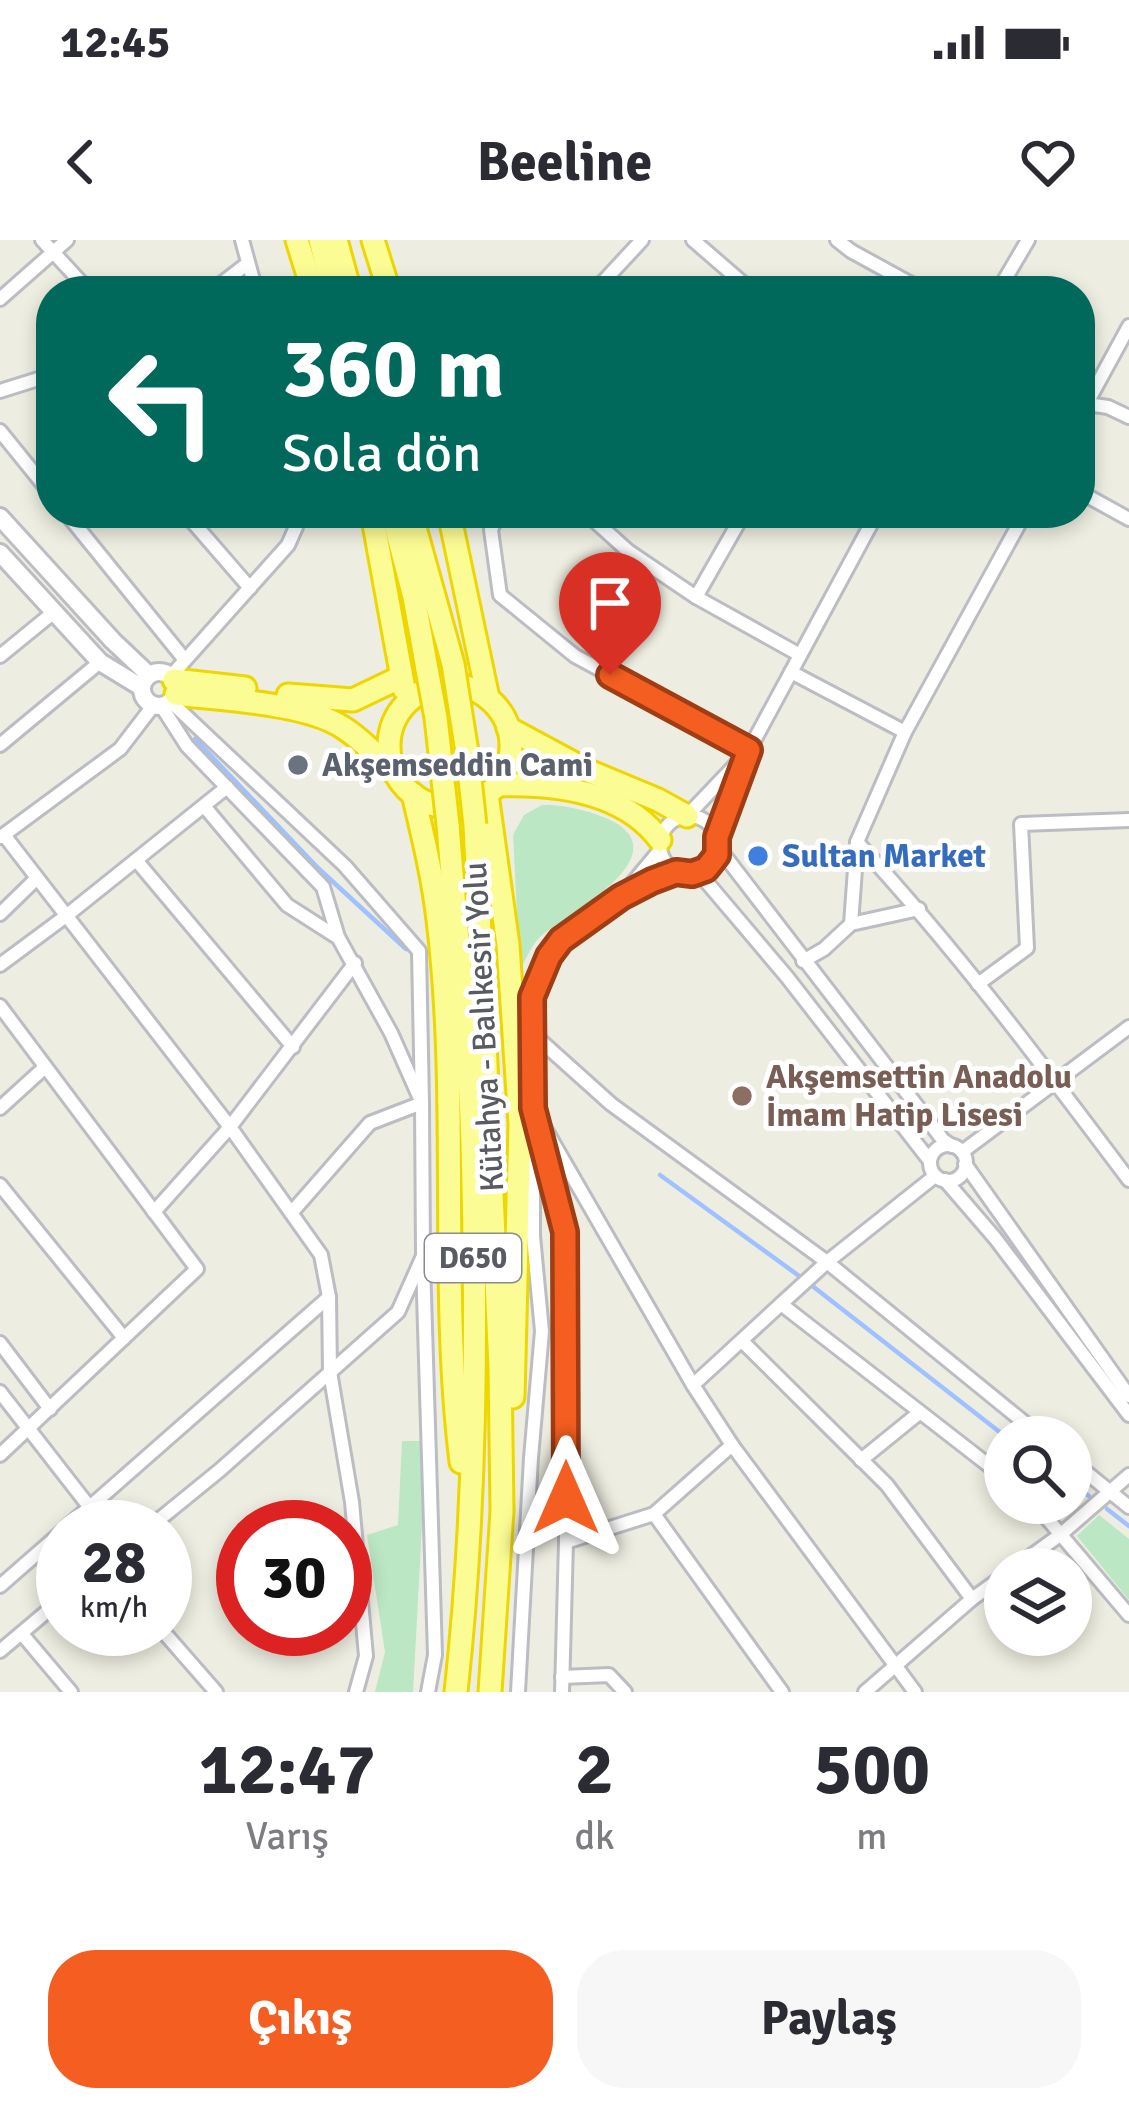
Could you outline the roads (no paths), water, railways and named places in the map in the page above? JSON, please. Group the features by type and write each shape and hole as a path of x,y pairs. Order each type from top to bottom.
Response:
{"highway":[{"path":"297,240 309,276"},
{"path":"320,240 329,276"},
{"path":"335,240 346,276"},
{"path":"373,240 384,276"},
{"path":"375,528 407,702"},
{"name":"Kütahya - Balıkesir Yolu","path":"396,528 436,718 472,1141 470,1537 456,1692"},
{"name":"Kütahya - Balıkesir Yolu","path":"415,528 453,664 475,825 500,1367 502,1511 490,1692"},
{"path":"452,528 488,698"},
{"path":"170,689 211,683 309,699 353,700 401,677"},
{"path":"455,685 488,698 508,728 510,758 492,790 458,806 427,802 412,794 392,768 388,750 389,733 407,702 421,691 455,685"},
{"path":"170,689 335,722 392,768"},
{"path":"508,728 687,816"},
{"path":"492,790 548,787 607,800 632,813 660,845"},
{"path":"492,790 520,1124 516,1357 502,1511"},
{"path":"412,794 429,856 439,923 456,1427 470,1537"}],"street":[{"path":"0,299 47,245 67,240"},
{"path":"242,240 252,276"},
{"path":"608,276 642,240"},
{"path":"693,240 735,276"},
{"path":"837,240 897,276"},
{"path":"1007,276 1028,240"},
{"path":"47,245 75,276"},
{"path":"232,276 248,264"},
{"path":"1095,388 1129,326"},
{"path":"0,391 36,380"},
{"path":"1095,409 1108,407 1129,417"},
{"path":"0,430 36,475"},
{"path":"1095,500 1129,519"},
{"path":"0,517 145,681"},
{"path":"75,528 170,689 187,746 323,887 338,938 391,1033 422,1103"},
{"path":"198,528 250,588"},
{"path":"296,528 288,545 120,748 2,836 230,1127 321,1255 329,1297 330,1372 352,1502 366,1656 356,1692"},
{"path":"492,528 500,595 575,656 749,750"},
{"path":"603,528 696,597 800,655"},
{"path":"696,597 735,528"},
{"path":"518,1692 542,1330 533,1236 532,997 549,956 578,926 621,897 676,872 699,873 713,863 749,750 869,528"},
{"path":"850,924 857,842 905,732 1017,528"},
{"path":"0,553 7,572 54,612 100,662 145,681"},
{"path":"0,656 54,612"},
{"path":"0,745 100,662"},
{"path":"170,689 142,695 145,681 157,672 345,866 419,951 435,1655 428,1692"},
{"path":"791,672 905,732"},
{"path":"621,897 660,845 669,823 687,816 749,750"},
{"path":"0,965 227,787"},
{"path":"204,806 287,905 338,938"},
{"path":"687,816 706,821 803,961 960,1154 1129,1396"},
{"path":"978,984 1027,948 1022,824 1129,820"},
{"path":"857,842 919,909 1129,1180"},
{"path":"660,845 663,859 676,872"},
{"path":"136,860 293,1047"},
{"path":"323,887 345,866"},
{"path":"699,873 787,976 940,1178 995,1238 1129,1415"},
{"path":"0,914 37,878"},
{"path":"803,961 850,924 919,909"},
{"path":"154,1212 230,1127 355,963"},
{"path":"0,1006 197,1269 0,1455"},
{"path":"693,1385 827,1262 940,1178 956,1179 960,1154 1129,1027"},
{"path":"533,1034 611,1104 827,1262 1016,1416"},
{"path":"0,1108 44,1068"},
{"path":"292,1212 370,1123 422,1103"},
{"path":"533,1108 732,1445 915,1692"},
{"path":"533,1108 565,1232 562,1685 610,1675 625,1692"},
{"path":"930,1161 940,1147 960,1154"},
{"path":"0,1185 124,1338"},
{"path":"183,1500 398,1312 423,1256"},
{"path":"98,1500 329,1297"},
{"path":"781,1304 984,1462"},
{"path":"742,1341 887,1485 972,1599"},
{"path":"0,1343 50,1408"},
{"path":"0,1393 84,1500"},
{"path":"861,1460 919,1413"},
{"path":"566,1542 654,1514 732,1445"},
{"path":"1041,1548 1129,1475"},
{"path":"1092,1477 1129,1507"},
{"path":"654,1514 782,1692"},
{"path":"1052,1524 1129,1615"},
{"path":"0,1586 36,1554"},
{"path":"865,1692 984,1590"},
{"path":"0,1651 36,1622"},
{"path":"22,1634 70,1692"},
{"path":"185,1656 216,1692"}],"waterway":[{"path":"195,739 318,868 406,949"},
{"path":"660,1175 984,1420"},
{"path":"1107,1509 1129,1526"}],"place":[{"name":"Akşemseddin Cami","path":"298,765"},
{"name":"Sultan Market","path":"758,856"},
{"name":"Akşemsettin Anadolu İmam Hatip Lisesi","path":"742,1096"}]}
